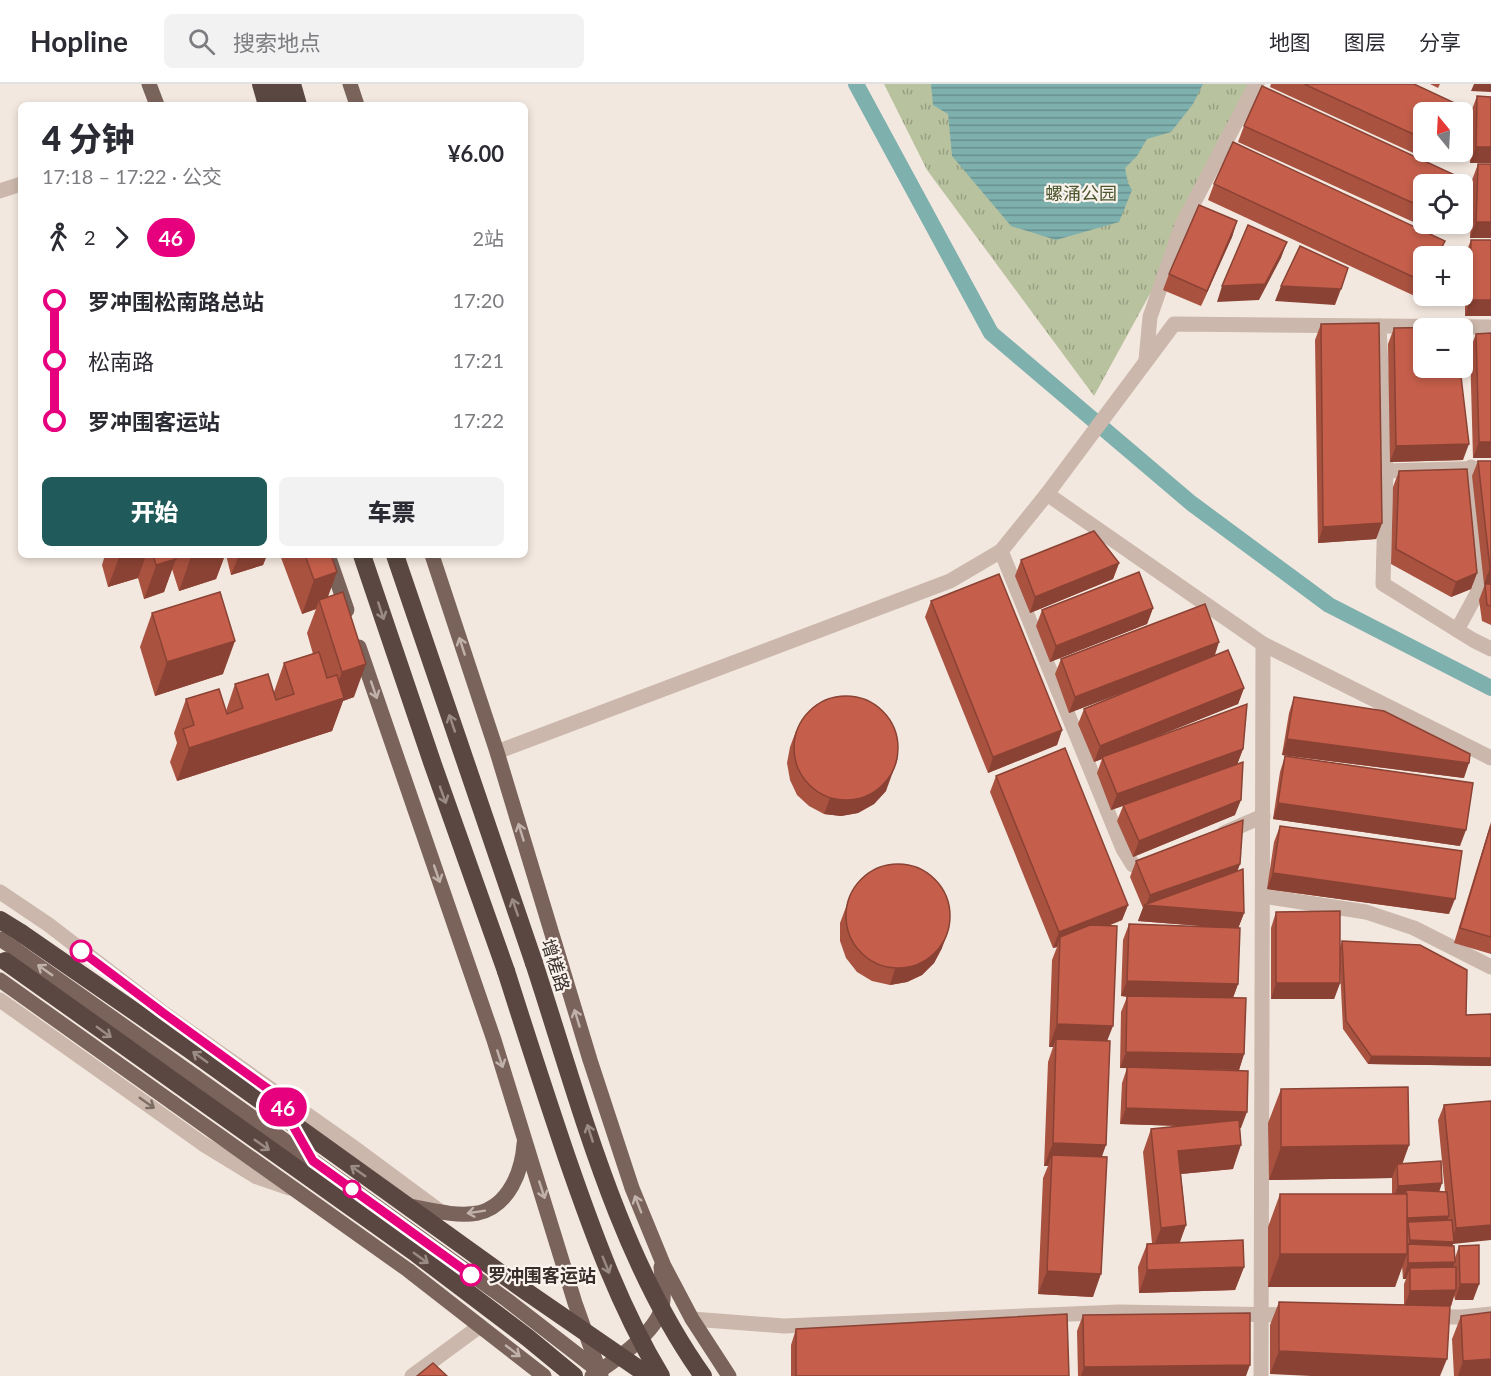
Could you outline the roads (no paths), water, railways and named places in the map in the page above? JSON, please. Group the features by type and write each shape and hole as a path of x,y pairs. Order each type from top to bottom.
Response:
{"highway":[{"path":"261,84 266,102"},
{"path":"277,84 282,102"},
{"path":"292,84 297,102"},
{"path":"363,558 602,1253 629,1318 661,1376"},
{"name":"增槎路","path":"396,558 623,1227 673,1332 703,1376"},
{"path":"0,920 189,1050 527,1292 649,1376"},
{"path":"7,953 417,1254 513,1326 574,1376"}],"main road":[{"path":"149,84 156,102"},
{"path":"350,84 356,102"},
{"path":"329,558 491,1030 575,1303 600,1375"},
{"name":"增槎路","path":"433,558 497,752 613,1132 639,1208 660,1258 693,1319 729,1376"},
{"path":"0,939 7,953 196,1077 365,1197 507,1300 600,1375"},
{"path":"0,980 408,1270 544,1376"},
{"path":"365,1197 441,1212 477,1213 487,1210 502,1199 512,1186 520,1167 524,1134"},
{"path":"600,1375 647,1331 660,1313 663,1287 660,1258"}],"street":[{"path":"1146,360 1149,317 1182,225 1256,84"},
{"path":"0,191 18,185"},
{"path":"497,752 950,581 1001,551 1047,494 1174,324 1491,327"},
{"path":"1379,326 1386,471 1383,584 1491,649"},
{"path":"1457,630 1486,587 1471,467"},
{"path":"1386,471 1491,468"},
{"path":"1047,494 1263,645 1491,758"},
{"path":"1001,551 1123,849 1133,865 1140,867 1166,858"},
{"path":"1261,1376 1263,645"},
{"path":"1209,839 1263,816"},
{"path":"0,892 49,925 275,1094 353,1147 441,1212"},
{"path":"1263,896 1366,912 1414,928 1491,967"},
{"path":"47,1034 98,963"},
{"path":"0,1000 204,1144 257,1177 297,1191"},
{"path":"275,1094 313,1161"},
{"path":"693,1319 784,1326 1119,1312 1309,1315"},
{"path":"1415,1317 1462,1317 1491,1314"},
{"path":"412,1376 480,1326"}],"water":[{"path":"931,84 1203,84 1193,104 1171,132 1147,139 1137,156 1125,168 1132,190 1119,222 1056,240 1011,226 952,156 948,114 933,105"}],"waterway":[{"path":"856,84 991,333 1191,503 1329,605 1491,688"}],"place":[{"name":"罗冲围客运站","path":"471,1275"}],"park label":[{"name":"螺涌公园","path":"1081,193"}]}
